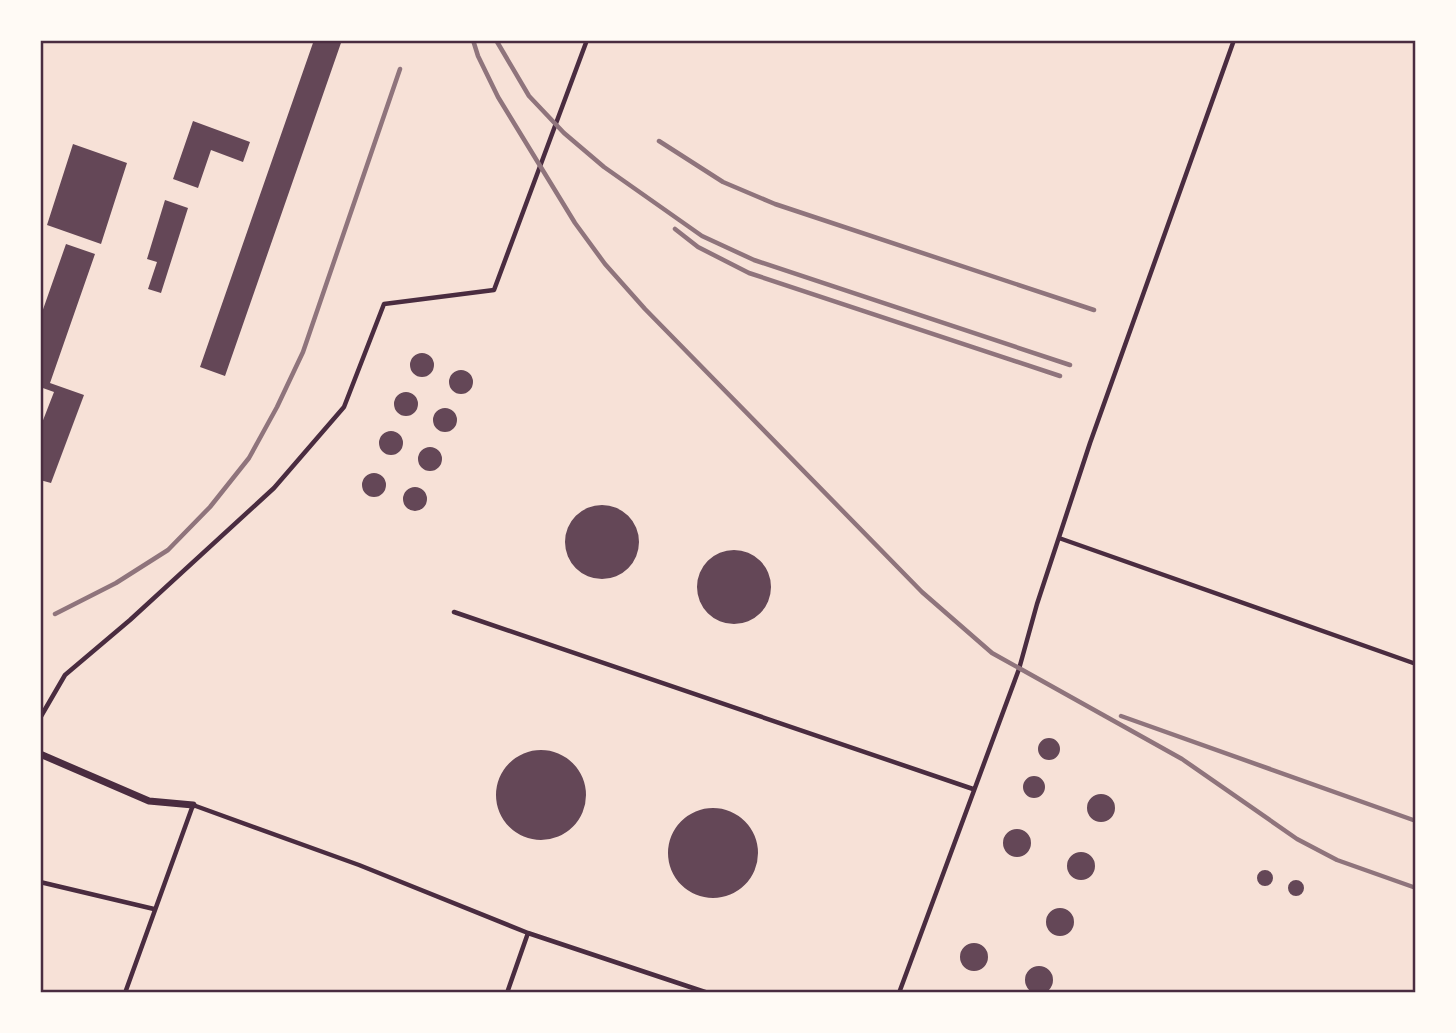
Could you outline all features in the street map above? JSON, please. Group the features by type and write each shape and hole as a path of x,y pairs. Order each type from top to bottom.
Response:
{"street":[{"path":"40,754 149,801 193,805"}],"lane":[{"path":"40,718 65,675 130,620 274,488 344,407 384,304 494,290 587,40"},
{"path":"899,993 1019,669 1037,604 1090,443 1234,40"},
{"path":"1059,538 1416,664"},
{"path":"454,612 973,789"},
{"path":"125,993 193,805 359,865 528,933 708,993"},
{"path":"40,882 154,909"},
{"path":"507,993 528,933"}],"building":[{"path":"314,40 342,40 225,376 200,367"},
{"path":"193,121 250,142 243,162 211,150 198,188 173,179"},
{"path":"73,144 127,163 101,244 47,225"},
{"path":"165,200 188,208 161,293 148,289 157,262 147,259"},
{"path":"66,244 95,254 50,383 84,395 51,483 40,480 40,428 54,392 40,387 40,318"},
{"path":"422,353 430,357 434,365 430,373 422,377 414,373 410,365 414,357"},
{"path":"461,370 469,374 473,382 469,390 461,394 453,390 449,382 453,374"},
{"path":"406,392 414,396 418,404 414,412 406,416 398,412 394,404 398,396"},
{"path":"445,408 453,412 457,420 453,428 445,432 437,428 433,420 437,412"},
{"path":"391,431 399,435 403,443 399,451 391,455 383,451 379,443 383,435"},
{"path":"430,447 438,451 442,459 438,467 430,471 422,467 418,459 422,451"},
{"path":"374,473 382,477 386,485 382,493 374,497 366,493 362,485 366,477"},
{"path":"415,487 423,491 427,499 423,507 415,511 407,507 403,499 407,491"},
{"path":"602,505 616,508 628,516 636,528 639,542 636,556 628,568 616,576 602,579 588,576 576,568 568,556 565,542 568,528 576,516 588,508"},
{"path":"734,550 748,553 760,561 768,573 771,587 768,601 760,613 748,621 734,624 720,621 708,613 700,601 697,587 700,573 708,561 720,553"},
{"path":"1049,738 1059,745 1060,749 1053,759 1049,760 1039,753 1038,749 1045,739"},
{"path":"541,750 558,753 573,763 583,778 586,795 583,812 573,827 558,837 541,840 524,837 509,827 499,812 496,795 499,778 509,763 524,753"},
{"path":"1034,776 1044,783 1045,787 1038,797 1034,798 1024,791 1023,787 1030,777"},
{"path":"1101,794 1111,798 1115,808 1111,818 1101,822 1091,818 1087,808 1091,798"},
{"path":"713,808 730,811 745,821 755,836 758,853 755,870 745,885 730,895 713,898 696,895 681,885 671,870 668,853 671,836 681,821 696,811"},
{"path":"1017,829 1027,833 1031,843 1027,853 1017,857 1007,853 1003,843 1007,833"},
{"path":"1081,852 1091,856 1095,866 1091,876 1081,880 1071,876 1067,866 1071,856"},
{"path":"1265,870 1273,878 1265,886 1257,878"},
{"path":"1296,880 1304,888 1296,896 1288,888"},
{"path":"1060,908 1070,912 1074,922 1070,932 1060,936 1050,932 1046,922 1050,912"},
{"path":"974,943 984,947 988,957 984,967 974,971 964,967 960,957 964,947"},
{"path":"1039,966 1049,970 1053,980 1049,990 1039,994 1029,990 1025,980 1029,970"}],"railway":[{"path":"473,40 498,97 575,223 605,264 645,309 922,592 992,653 1182,759 1297,839 1337,860 1416,888"},
{"path":"496,40 529,96 564,133 604,167 702,236 754,260 1070,365"},
{"path":"55,614 116,583 168,550 210,507 249,458 303,352 400,69"},
{"path":"659,141 723,182 775,204 1094,310"},
{"path":"675,229 698,247 749,273 1060,376"},
{"path":"1121,716 1416,821"}]}
